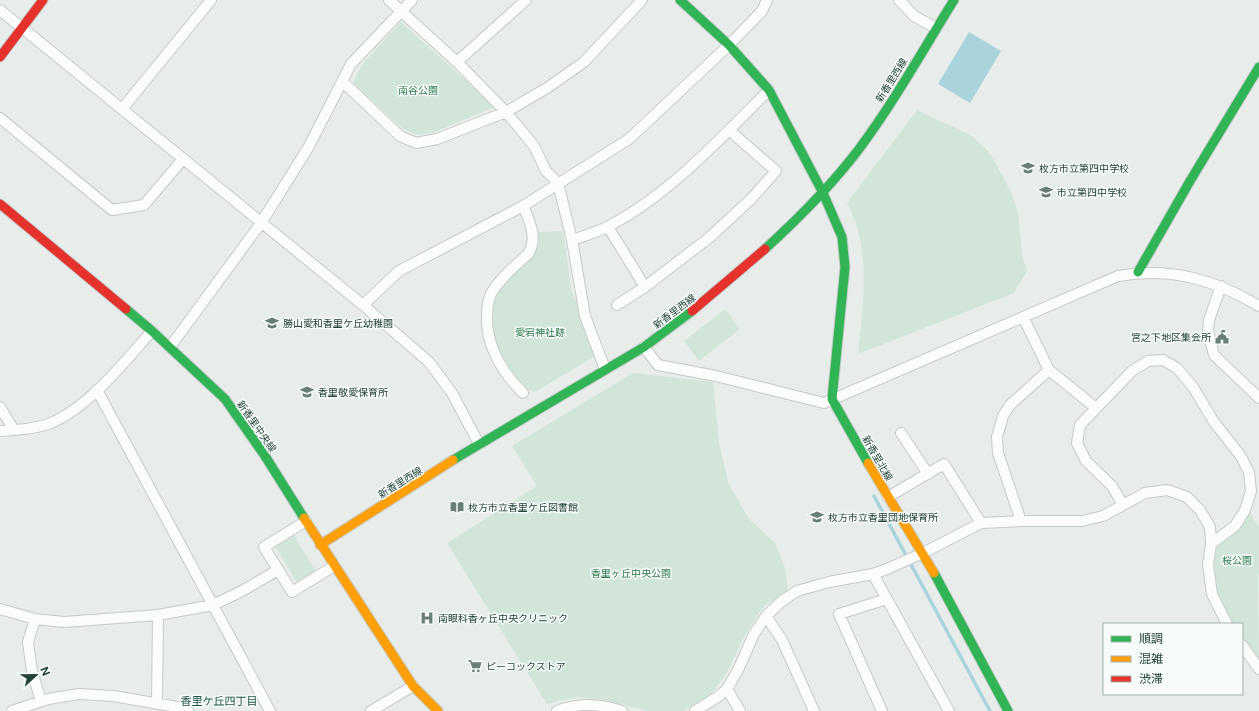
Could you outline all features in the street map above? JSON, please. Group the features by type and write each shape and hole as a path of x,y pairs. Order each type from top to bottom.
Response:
{"street":[{"path":"0,57 43,0"},
{"path":"122,109 211,0"},
{"path":"389,0 402,10 458,62 506,112 534,146 546,171 558,183 572,240 585,316 605,369"},
{"path":"170,347 261,223 308,148 350,64 412,0"},
{"path":"458,62 526,0"},
{"path":"342,81 400,136 416,143 437,140 506,112 547,88 584,62 642,0"},
{"path":"680,0 729,45 770,90 823,193 842,237 845,267 832,399"},
{"path":"364,305 399,271 523,206 629,139 729,45 762,11 767,0"},
{"path":"899,0 914,16 936,28"},
{"name":"新香里西線","path":"320,545 479,444 644,347 698,307 793,224 823,193 859,149 898,92 954,0"},
{"path":"0,10 364,305 429,362 452,393 479,444"},
{"path":"1138,272 1190,181 1259,67"},
{"path":"572,240 608,227 652,199 674,182 770,90"},
{"path":"0,118 112,210 144,205 183,159"},
{"path":"617,305 645,287 710,237 751,199 776,171 729,130"},
{"name":"新香里中央線","path":"0,204 170,347 225,399 266,456 320,545 413,686 438,711"},
{"path":"523,206 534,240 532,248 493,290 488,300 487,314 488,335 494,354 503,371 523,393"},
{"path":"608,227 645,287"},
{"path":"644,347 658,365 716,376 824,403 1118,276 1138,272 1174,274 1211,282 1257,301"},
{"path":"1221,286 1209,320 1208,331 1214,355 1259,398"},
{"path":"1023,317 1049,370 1096,408"},
{"path":"0,431 33,428 51,423 76,410 152,332"},
{"path":"1123,505 1112,486 1086,461 1077,443 1080,425 1132,371 1148,361 1163,360 1177,368 1189,382 1214,422 1240,455 1249,472 1251,491 1245,510 1236,526 1211,544"},
{"path":"1021,521 998,453 998,437 1003,416 1010,405 1049,370"},
{"path":"97,390 270,711"},
{"name":"新香里北線","path":"832,399 1008,711"},
{"path":"0,407 14,430"},
{"path":"901,433 928,474"},
{"path":"888,497 944,464 981,523"},
{"path":"695,711 728,689 754,634 766,616 782,601 797,592 828,582 873,574 919,555 981,523 1021,521 1082,521 1103,516 1145,493 1167,490 1187,497 1200,510 1210,527 1211,544 1208,565 1212,594 1226,623"},
{"path":"306,521 264,547 278,570 292,592 334,566"},
{"path":"0,609 35,619 64,622 158,615 213,605 242,592 278,570"},
{"path":"873,574 949,711"},
{"path":"882,711 839,614 886,599"},
{"path":"157,704 158,615"},
{"path":"766,616 782,640 814,711"},
{"path":"35,619 28,642 32,671 41,701"},
{"path":"1243,646 1259,669"},
{"path":"370,711 413,686"},
{"path":"728,689 740,711"},
{"path":"12,711 41,701 79,694 113,696 177,707 188,711"},
{"path":"557,711 568,706 587,705 608,706 622,711"}],"green space":[{"name":"南谷公園","path":"401,22 495,107 434,132 419,135 403,129 353,83 361,66"},
{"path":"917,110 972,136 988,151 1010,190 1016,206 1019,217 1022,255 1027,271 1014,293 858,354 864,277 863,258 855,221 847,203"},
{"name":"愛宕神社跡","path":"562,231 565,242 571,289 597,355 535,392 526,389 519,383 503,361 493,333 492,304 496,293 501,287 532,257 538,246 538,232"},
{"path":"725,309 740,329 699,361 684,341"},
{"name":"香里ヶ丘中央公園","path":"633,373 713,382 719,442 728,482 749,519 775,543 785,568 788,590 763,607 745,635 727,673 710,696 683,711 648,711 605,700 577,697 547,704 447,543 537,486 512,446"},
{"name":"桜公園","path":"1249,512 1259,527 1259,660 1243,637 1243,623 1232,623 1227,615 1216,586 1214,566 1215,545 1239,529"},
{"path":"293,534 317,573 298,584 274,545"}],"water":[{"path":"969,32 1001,51 970,103 938,84"}],"waterway":[{"path":"874,496 990,711"}],"traffic: fast":[{"path":"680,0 729,45 769,90 823,193 842,237 845,267 832,399 868,463"},
{"path":"765,249 814,201 859,149 896,94 954,0"},
{"path":"1138,272 1190,181 1259,67"},
{"path":"126,309 152,331 225,399 265,456 304,518"},
{"path":"453,460 644,347 692,311"},
{"path":"934,573 1008,711"}],"traffic: slow":[{"path":"320,545 453,460"},
{"path":"868,463 934,573"},
{"path":"304,518 413,686 438,711"}],"traffic: jam":[{"path":"0,57 43,0"},
{"path":"0,204 126,309"},
{"path":"692,311 765,249"}],"place":[{"name":"枚方市立第四中学校","path":"1028,168"},
{"name":"市立第四中学校","path":"1046,192"},
{"name":"勝山愛和香里ケ丘幼稚園","path":"272,323"},
{"name":"宮之下地区集会所","path":"1222,337"},
{"name":"香里敬愛保育所","path":"307,392"},
{"name":"枚方市立香里ケ丘図書館","path":"457,507"},
{"name":"枚方市立香里団地保育所","path":"817,517"},
{"name":"南眼科香ヶ丘中央クリニック","path":"427,618"},
{"name":"ピーコックストア","path":"475,666"}],"district":[{"name":"香里ケ丘四丁目","path":"219,701"}]}
